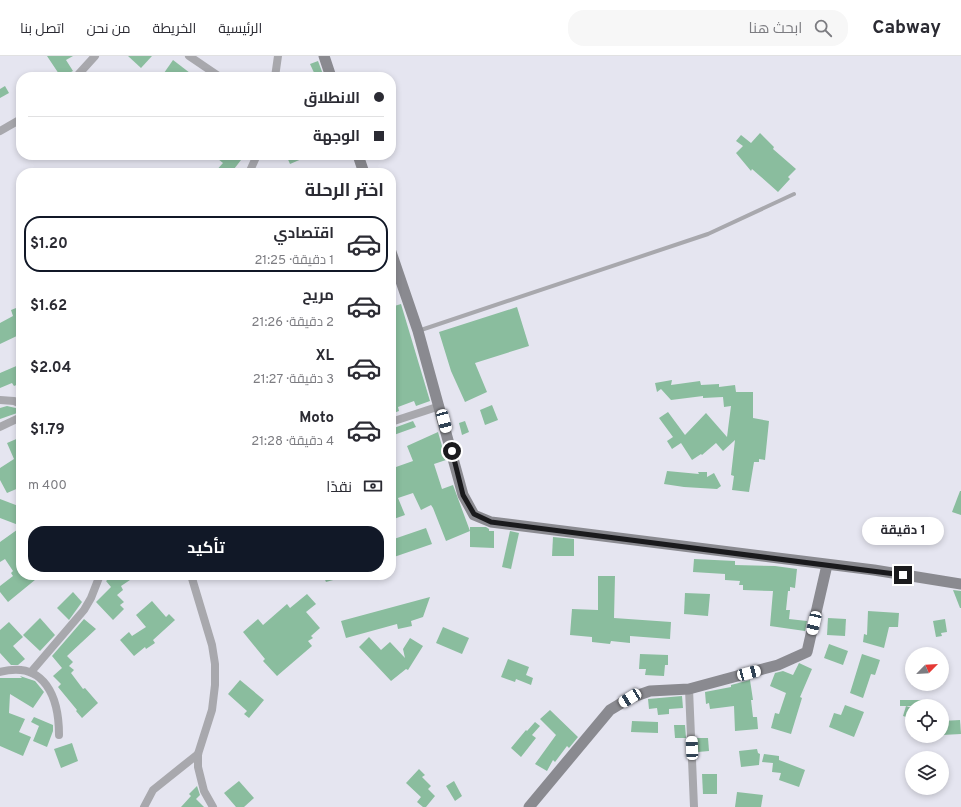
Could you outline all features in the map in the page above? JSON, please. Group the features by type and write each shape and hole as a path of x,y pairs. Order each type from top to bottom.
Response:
{"main road":[{"path":"324,56 329,72"},
{"path":"396,267 418,331 440,406 463,495 474,514 491,522 827,565 961,584"},
{"path":"529,807 610,710 630,698 650,691 689,689 778,665 807,652 827,565"}],"street":[{"path":"81,72 96,56"},
{"path":"189,56 213,72"},
{"path":"276,72 278,56"},
{"path":"0,131 16,122"},
{"path":"0,400 16,402"},
{"path":"396,420 440,406"},
{"path":"0,427 16,419"},
{"path":"31,672 84,610 91,598 98,580"},
{"path":"192,580 212,645 215,664 215,685 212,710 198,754 198,767 204,791 213,807"},
{"path":"0,672 19,668 31,672 42,680 51,690 59,724 59,735"},
{"path":"689,689 694,807"},
{"path":"144,807 153,790 198,754"}],"lane":[{"path":"418,331 708,234 794,194"}],"building":[{"path":"47,56 73,56 66,60 73,71 58,72"},
{"path":"128,56 152,56 141,68"},
{"path":"173,60 189,72 165,72"},
{"path":"318,61 322,72 314,72 310,64"},
{"path":"5,86 9,93 0,98 0,89"},
{"path":"760,133 774,147 773,149 796,169 788,177 790,179 778,192 752,169 751,171 736,153 743,146 736,141 741,135 751,143"},
{"path":"219,160 241,160 235,168 218,168 223,163"},
{"path":"288,160 299,160 290,164"},
{"path":"401,304 430,401 416,406 414,401 398,407 399,411 396,412 396,306"},
{"path":"517,307 529,346 475,363 487,392 465,402 451,371 439,332"},
{"path":"16,308 16,336 0,344 0,323 13,316 11,310"},
{"path":"16,366 16,385 14,386 12,383 0,388 0,373"},
{"path":"672,380 671,385 700,381 701,385 719,384 719,387 735,385 736,392 753,392 753,418 769,421 765,460 759,459 759,462 754,462 749,492 732,490 734,476 731,475 735,440 723,451 716,443 702,455 701,454 692,460 681,443 672,449 667,441 673,437 659,418 668,412 685,435 706,413 727,437 731,406 724,407 723,397 703,398 703,396 671,400 661,389 657,392 655,383"},
{"path":"492,405 498,420 485,425 480,410"},
{"path":"7,406 16,408 16,413 0,419 0,408"},
{"path":"413,421 416,427 396,434 396,427"},
{"path":"465,421 469,432 462,435 459,423"},
{"path":"438,432 446,460 434,464 442,489 453,485 470,531 446,541 431,505 421,510 413,493 398,498 405,515 396,518 396,467 413,461 407,446"},
{"path":"16,439 16,489 7,493 0,480 0,468 14,459 7,443"},
{"path":"667,471 699,474 698,472 707,472 707,477 714,473 721,486 717,489 664,484"},
{"path":"961,491 961,515 952,512"},
{"path":"0,499 16,505 16,524 0,518"},
{"path":"470,527 486,527 489,531 494,531 494,548 470,547"},
{"path":"426,528 432,544 396,556 396,538"},
{"path":"16,531 16,580 35,580 8,602 0,592 0,586 13,576 11,573 13,571 5,559 0,562 0,542"},
{"path":"510,531 519,533 511,569 502,567"},
{"path":"553,537 574,539 574,556 552,556"},
{"path":"694,559 735,561 735,565 775,566 797,569 795,588 790,587 790,591 788,591 786,610 790,610 789,619 807,621 805,631 770,626 773,591 743,590 743,585 739,585 740,581 725,580 725,574 693,572"},
{"path":"598,576 615,576 614,618 671,622 670,639 630,636 630,643 611,641 610,644 592,642 592,637 570,635 572,609 598,610"},
{"path":"130,580 121,586 123,590 117,595 124,602 120,605 124,609 113,620 96,602 111,587 106,581"},
{"path":"953,590 961,591 961,608 960,608"},
{"path":"73,592 82,602 69,620 57,608"},
{"path":"685,593 710,594 708,616 684,614"},
{"path":"307,594 316,604 306,612 320,628 311,636 313,638 308,641 312,646 277,676 263,661 265,659 243,632 258,619 263,625 287,604 290,608"},
{"path":"430,597 423,617 411,621 412,626 398,629 397,624 346,638 341,621"},
{"path":"152,601 166,617 169,614 175,620 153,640 155,643 146,649 145,647 134,656 120,640 129,632 132,636 146,627 136,615"},
{"path":"868,611 899,613 898,627 889,627 884,648 863,642 864,634 867,635"},
{"path":"40,618 55,635 40,651 23,635"},
{"path":"828,618 846,619 845,636 827,635"},
{"path":"84,619 96,629 67,656 73,662 69,666 74,670 71,673 83,689 85,688 98,703 82,718 58,687 61,684 53,676 62,668 52,656"},
{"path":"945,619 947,632 941,633 942,636 936,637 933,621"},
{"path":"9,622 23,637 13,646 25,659 18,665 11,665 0,653 0,630"},
{"path":"443,627 469,638 462,654 436,643"},
{"path":"369,637 381,650 390,642 405,658 403,649 410,638 423,646 408,670 406,669 391,681 359,647"},
{"path":"829,644 848,651 843,665 824,658"},
{"path":"640,654 668,655 668,665 665,665 664,676 645,675 646,669 639,669"},
{"path":"862,654 880,660 875,675 871,674 863,698 850,693"},
{"path":"508,659 529,667 526,675 533,678 531,685 516,679 515,682 501,677"},
{"path":"799,663 812,669 800,697 802,698 791,734 771,728 775,713 779,714 786,693 770,686 775,673 783,671 793,675"},
{"path":"20,676 35,681 44,692 33,708 10,694 9,713 25,719 19,732 31,737 23,756 0,746 0,678 22,678"},
{"path":"240,680 264,700 249,718 244,714 247,711 228,694"},
{"path":"750,680 753,700 751,700 753,717 757,717 758,729 735,731 734,706 710,709 709,703 706,704 705,692 731,687 731,685"},
{"path":"682,696 683,708 669,709 669,714 658,715 657,708 649,709 648,699"},
{"path":"900,700 905,700 905,706 900,706"},
{"path":"845,705 864,712 854,737 829,727 834,713 841,715"},
{"path":"550,710 578,737 569,748 567,746 555,762 553,760 547,771 535,764 556,735 540,719"},
{"path":"34,717 53,725 53,731 47,747 33,741 39,726 31,722"},
{"path":"960,720 961,734 949,735 949,721"},
{"path":"632,721 658,722 658,733 631,732"},
{"path":"535,722 540,726 532,735 536,738 521,757 511,748"},
{"path":"674,725 685,725 686,738 675,738"},
{"path":"697,738 708,738 709,751 698,752"},
{"path":"72,743 78,761 61,768 54,749"},
{"path":"757,749 758,753 760,754 759,765 741,767 739,751"},
{"path":"764,754 779,756 779,760 805,770 799,787 779,780 781,773 772,772 773,763 762,762"},
{"path":"419,769 425,775 422,777 431,786 428,789 435,796 426,807 423,807 417,802 421,797 406,783"},
{"path":"702,774 717,774 717,794 703,794"},
{"path":"239,781 254,798 244,807 236,807 224,793"},
{"path":"454,781 462,796 455,801 446,786"},
{"path":"197,786 200,795 196,799 204,807 181,807 191,796 189,794"},
{"path":"737,792 763,795 761,807 735,807"}],"route":[{"path":"452,451 463,495 474,514 491,522 874,570 903,575"}]}
